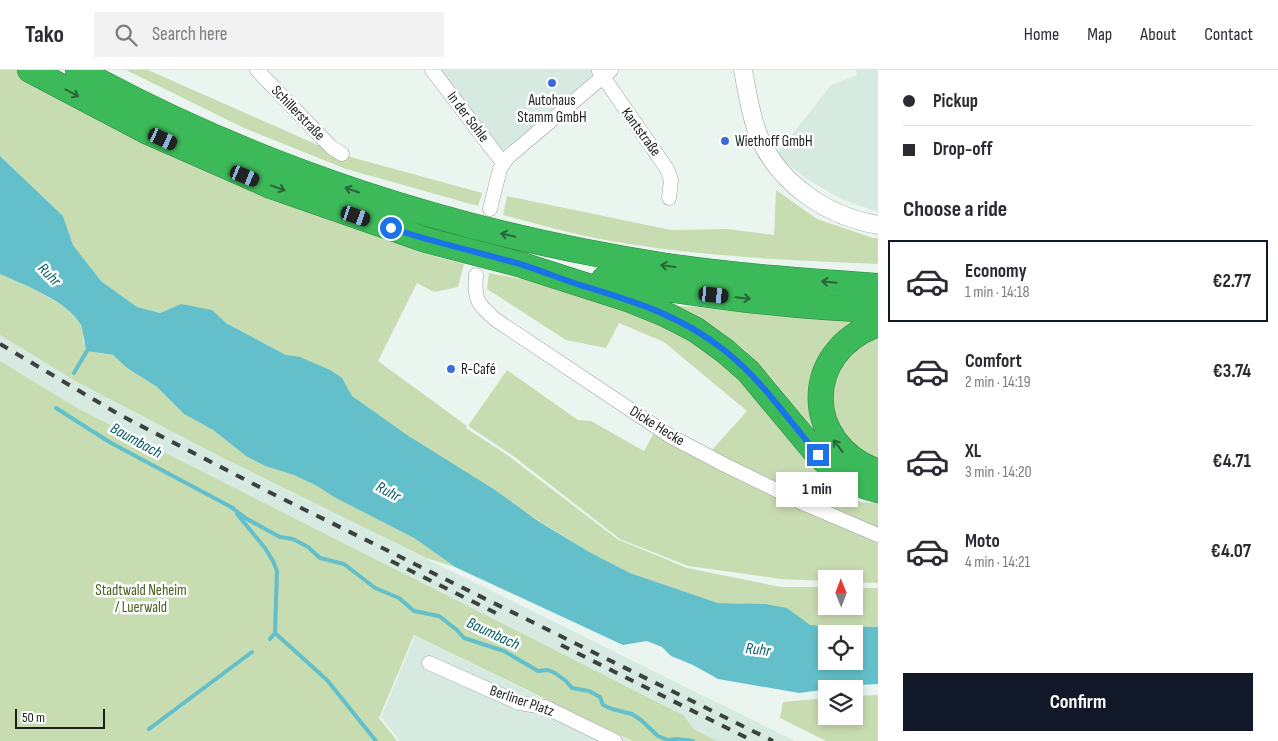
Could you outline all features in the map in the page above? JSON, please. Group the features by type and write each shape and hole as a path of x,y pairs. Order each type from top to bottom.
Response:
{"highway":[{"path":"30,70 146,131 271,186 426,240 522,265 666,314 696,330 726,351 748,371 818,455 831,467 854,482 878,490"},
{"path":"78,70 181,121 269,160 352,190 441,218 510,236 659,265 720,273 878,286"},
{"path":"522,265 714,295 800,305 878,310"},
{"path":"878,324 852,337 834,354 822,379 820,399 826,423 836,444 853,460 878,472"}],"street":[{"name":"Schillerstraße","path":"257,70 331,147 342,154"},
{"name":"In der Sohle","path":"432,70 503,163"},
{"path":"743,70 758,135 772,160 782,173 818,203 848,218 878,225"},
{"path":"490,209 503,163 604,72"},
{"name":"Kantstraße","path":"604,72 667,169 671,180 669,198"},
{"name":"Dicke Hecke","path":"476,275 475,287 478,302 496,320 670,436 803,503 878,535"},
{"name":"Berliner Platz","path":"429,663 519,703 545,707 615,741"}],"shaded area":[{"path":"439,70 601,70 502,152"},
{"path":"856,70 878,70 878,212 841,199 807,179 776,155 831,85 857,75"},
{"path":"0,335 75,381 221,457 795,741 717,741 694,729 683,715 79,409 0,361"},
{"path":"415,636 630,741 400,741 381,717"}],"green space":[{"path":"0,70 19,70 246,187 430,255 464,264 458,287 434,292 417,283 378,361 467,426 466,428 510,457 617,539 687,568 781,587 818,587 818,615 863,615 863,588 878,588 878,627 863,627 863,625 810,625 741,603 718,603 630,573 591,553 430,451 286,355 226,323 181,304 160,313 137,307 101,281 73,245 63,216 0,156"},
{"path":"126,70 148,70 336,153 482,193 478,206 346,169 244,128"},
{"path":"776,190 817,219 878,238 878,264 771,259 665,249 583,236 503,215 507,196 671,230 727,229 774,235"},
{"path":"489,273 554,285 667,326 725,360 815,468 860,502 878,503 878,583 863,582 863,570 818,570 818,581 781,579 688,566 620,539 512,455 468,426 507,370 578,420 591,421 644,451 655,431 711,451 747,411 664,342 619,323 606,348 566,340 487,289"},
{"path":"0,274 57,302 76,318 82,327 83,342 97,353 113,355 127,368 157,387 184,414 213,430 246,456 265,466 294,475 317,486 414,538 455,567 426,558 221,457 75,381 0,335"},
{"path":"665,305 862,317 842,332 819,436 770,376 744,349 701,319"},
{"path":"878,335 878,465 845,445 827,392 845,353"},
{"name":"Stadtwald Neheim / Luerwald","path":"0,361 79,409 683,715 694,729 717,741 632,741 414,635 379,718 397,741 0,741"},
{"path":"878,695 878,741 826,741 780,718 783,702 818,699 818,725 863,725 863,696"}],"water":[{"name":"Ruhr","path":"0,156 63,216 73,245 101,281 137,307 160,313 181,304 212,310 226,323 286,355 300,357 330,370 342,378 352,396 407,435 495,490 538,521 591,553 630,573 718,603 765,604 787,608 810,625 818,625 818,670 863,670 863,627 878,627 878,684 863,685 863,680 818,680 818,691 799,693 718,679 693,665 671,656 662,647 647,641 623,645 455,567 414,538 334,497 317,486 294,475 265,466 246,456 213,430 184,414 157,387 127,368 113,355 87,351 81,325 74,316 56,301 0,274"}],"waterway":[{"name":"Baumbach","path":"74,373 88,349"},
{"name":"Baumbach","path":"56,408 111,443 233,508"},
{"name":"Baumbach","path":"232,508 247,519 280,537 293,539 308,547 320,558 344,564 375,588 399,598 414,611 439,616 464,638 504,651 538,671 548,670 555,673 572,688 589,691 600,697 603,705 632,714 658,736 668,740 693,741"},
{"name":"Baumbach","path":"237,514 265,548 277,571 275,633 270,639"},
{"path":"275,633 327,680 376,741"},
{"path":"149,729 252,652"}],"railway":[{"path":"0,344 120,415 273,494 773,741"},
{"path":"391,561 496,613"},
{"path":"561,645 753,741"}],"place":[{"name":"Autohaus Stamm GmbH","path":"552,83"},
{"name":"Wiethoff GmbH","path":"725,141"},
{"name":"R-Café","path":"451,369"}],"route":[{"path":"391,228 426,240 522,265 628,299 682,322 726,351 748,371 765,389 818,455"}]}
